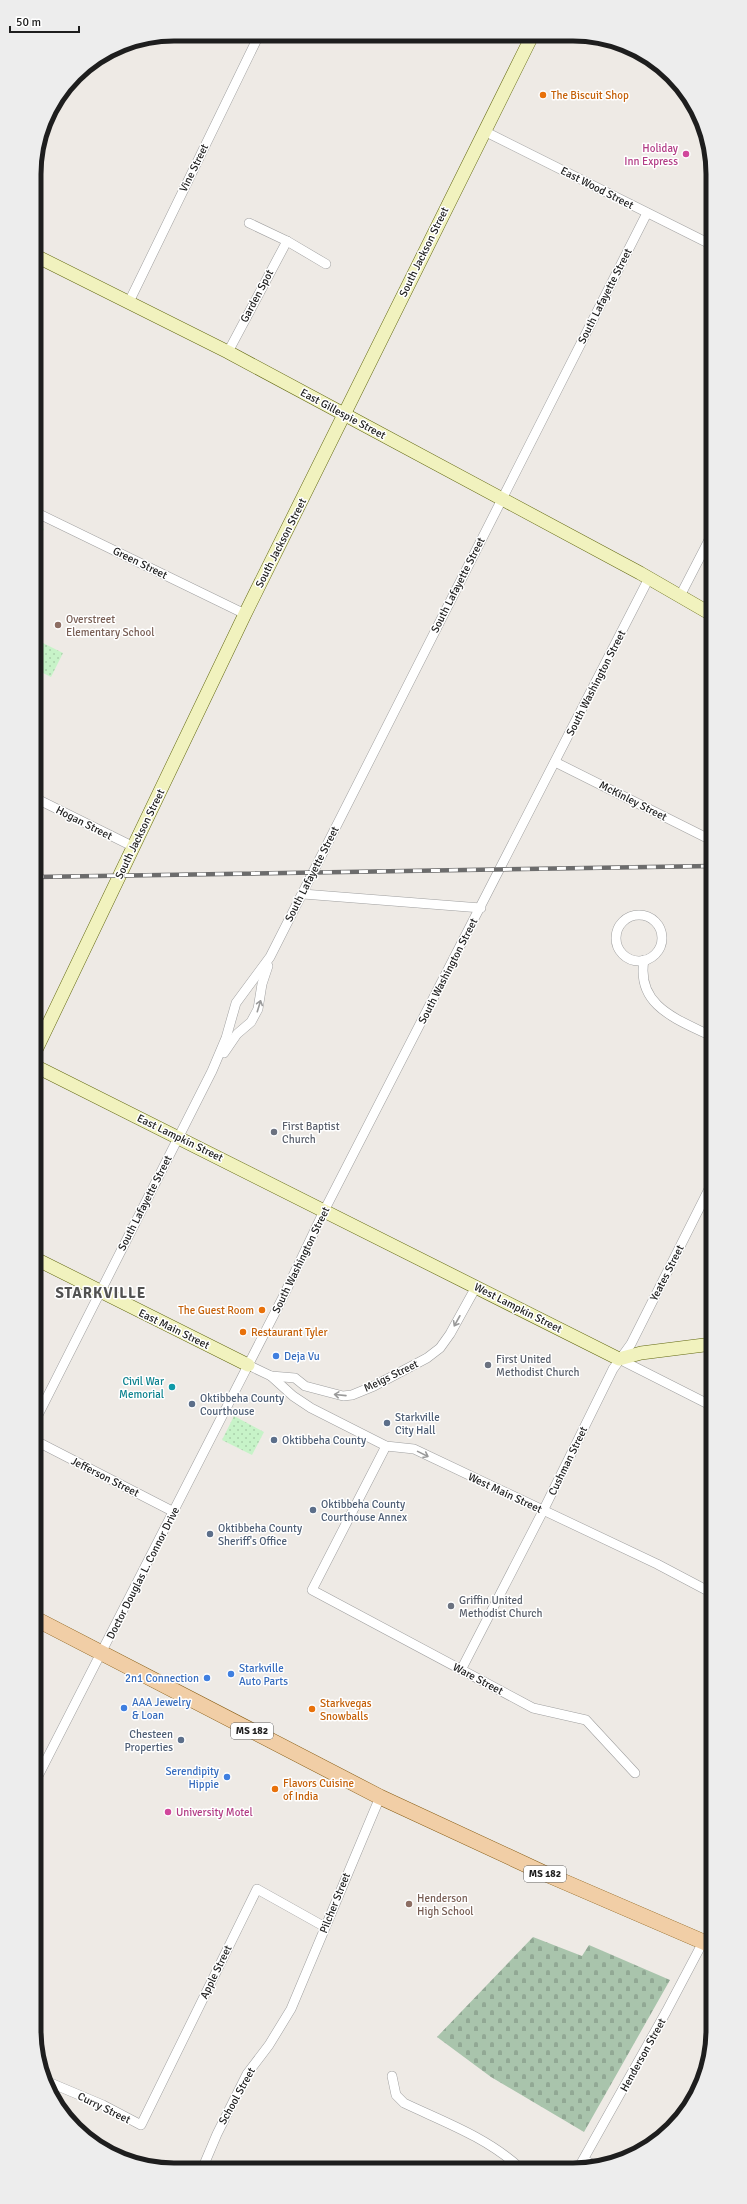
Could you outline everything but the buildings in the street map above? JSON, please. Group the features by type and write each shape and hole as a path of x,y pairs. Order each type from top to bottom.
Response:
{"main road":[{"name":"MS 182","path":"41,1622 380,1797 546,1874 706,1943"}],"street":[{"name":"Vine Street","path":"129,302 256,41"},
{"name":"South Jackson Street","path":"41,1042 245,614 529,41"},
{"name":"East Wood Street","path":"484,131 706,242"},
{"name":"South Lafayette Street","path":"41,1409 212,1071 236,1003 251,985 270,957 648,213"},
{"path":"249,223 287,240 326,264"},
{"name":"Garden Spot","path":"228,352 287,240"},
{"name":"East Gillespie Street","path":"41,258 228,352 501,500 649,578 706,611"},
{"name":"Green Street","path":"41,515 245,614"},
{"path":"680,596 706,546"},
{"name":"South Washington Street","path":"248,1366 324,1211 481,908 649,578"},
{"name":"McKinley Street","path":"555,762 706,838"},
{"name":"Hogan Street","path":"41,801 134,847"},
{"path":"302,894 481,908"},
{"path":"638,915 652,919 661,931 661,946 651,957 644,960 637,960 623,954 617,941 619,926 624,921 638,915"},
{"name":"South Lafayette Street","path":"212,1071 235,1037 251,1022 258,1009 261,989 270,957"},
{"path":"644,960 643,981 652,999 661,1009 706,1033"},
{"path":"251,985 261,989"},
{"path":"230,1022 234,1028 244,1030"},
{"name":"East Lampkin Street","path":"41,1068 181,1134 324,1211"},
{"name":"Yeates Street","path":"619,1359 631,1344 706,1195"},
{"name":"West Lampkin Street","path":"324,1211 706,1403"},
{"name":"East Main Street","path":"41,1262 100,1293 248,1366"},
{"name":"Meigs Street","path":"271,1376 295,1378 306,1386 343,1396 352,1395 374,1386 427,1358 440,1348 450,1334 476,1287"},
{"path":"619,1359 641,1353 706,1345"},
{"name":"Cushman Street","path":"461,1670 544,1511 619,1359"},
{"name":"West Main Street","path":"248,1366 271,1376 293,1396 311,1408 386,1446 414,1449 657,1564 706,1590"},
{"name":"Doctor Douglas L. Connor Drive","path":"41,1770 248,1366"},
{"path":"298,1398 304,1393 306,1386"},
{"name":"Jefferson Street","path":"41,1444 174,1512"},
{"name":"Ware Street","path":"386,1446 312,1590 532,1708 586,1720 635,1773"},
{"name":"Pilcher Street","path":"291,2010 380,1797"},
{"name":"Apple Street","path":"141,2125 257,1889 325,1927"},
{"name":"Henderson Street","path":"583,2162 666,2012 706,1947"},
{"name":"School Street","path":"206,2163 217,2134 247,2074 269,2045 291,2010"},
{"path":"392,2076 396,2095 404,2104 482,2139 506,2155 515,2163"},
{"name":"Curry Street","path":"52,2084 103,2105 141,2125"}],"green space":[{"path":"41,527 44,529 41,535"},
{"path":"41,642 63,653 51,677 41,672"},
{"path":"234,1416 264,1432 252,1455 222,1440"},
{"path":"533,1937 582,1956 589,1945 670,1980 584,2132 491,2077 437,2037"}],"railway":[{"path":"41,877 706,866"}],"place":[{"name":"The Biscuit Shop","path":"543,95"},
{"name":"Holiday Inn Express","path":"686,154"},
{"name":"Overstreet Elementary School","path":"58,625"},
{"name":"First Baptist Church","path":"274,1132"},
{"name":"The Guest Room","path":"262,1310"},
{"name":"Restaurant Tyler","path":"243,1332"},
{"name":"Deja Vu","path":"276,1356"},
{"name":"First United Methodist Church","path":"488,1365"},
{"name":"Civil War Memorial","path":"172,1387"},
{"name":"Oktibbeha County Courthouse","path":"192,1404"},
{"name":"Starkville City Hall","path":"387,1423"},
{"name":"Oktibbeha County","path":"274,1440"},
{"name":"Oktibbeha County Courthouse Annex","path":"313,1510"},
{"name":"Oktibbeha County Sheriff's Office","path":"210,1534"},
{"name":"Griffin United Methodist Church","path":"451,1606"},
{"name":"Starkville Auto Parts","path":"231,1674"},
{"name":"2n1 Connection","path":"207,1678"},
{"name":"AAA Jewelry & Loan","path":"124,1708"},
{"name":"Starkvegas Snowballs","path":"312,1709"},
{"name":"Chesteen Properties","path":"181,1740"},
{"name":"Serendipity Hippie","path":"227,1777"},
{"name":"Flavors Cuisine of India","path":"275,1789"},
{"name":"University Motel","path":"168,1812"},
{"name":"Henderson High School","path":"409,1904"}],"district":[{"name":"STARKVILLE","path":"101,1293"}]}
